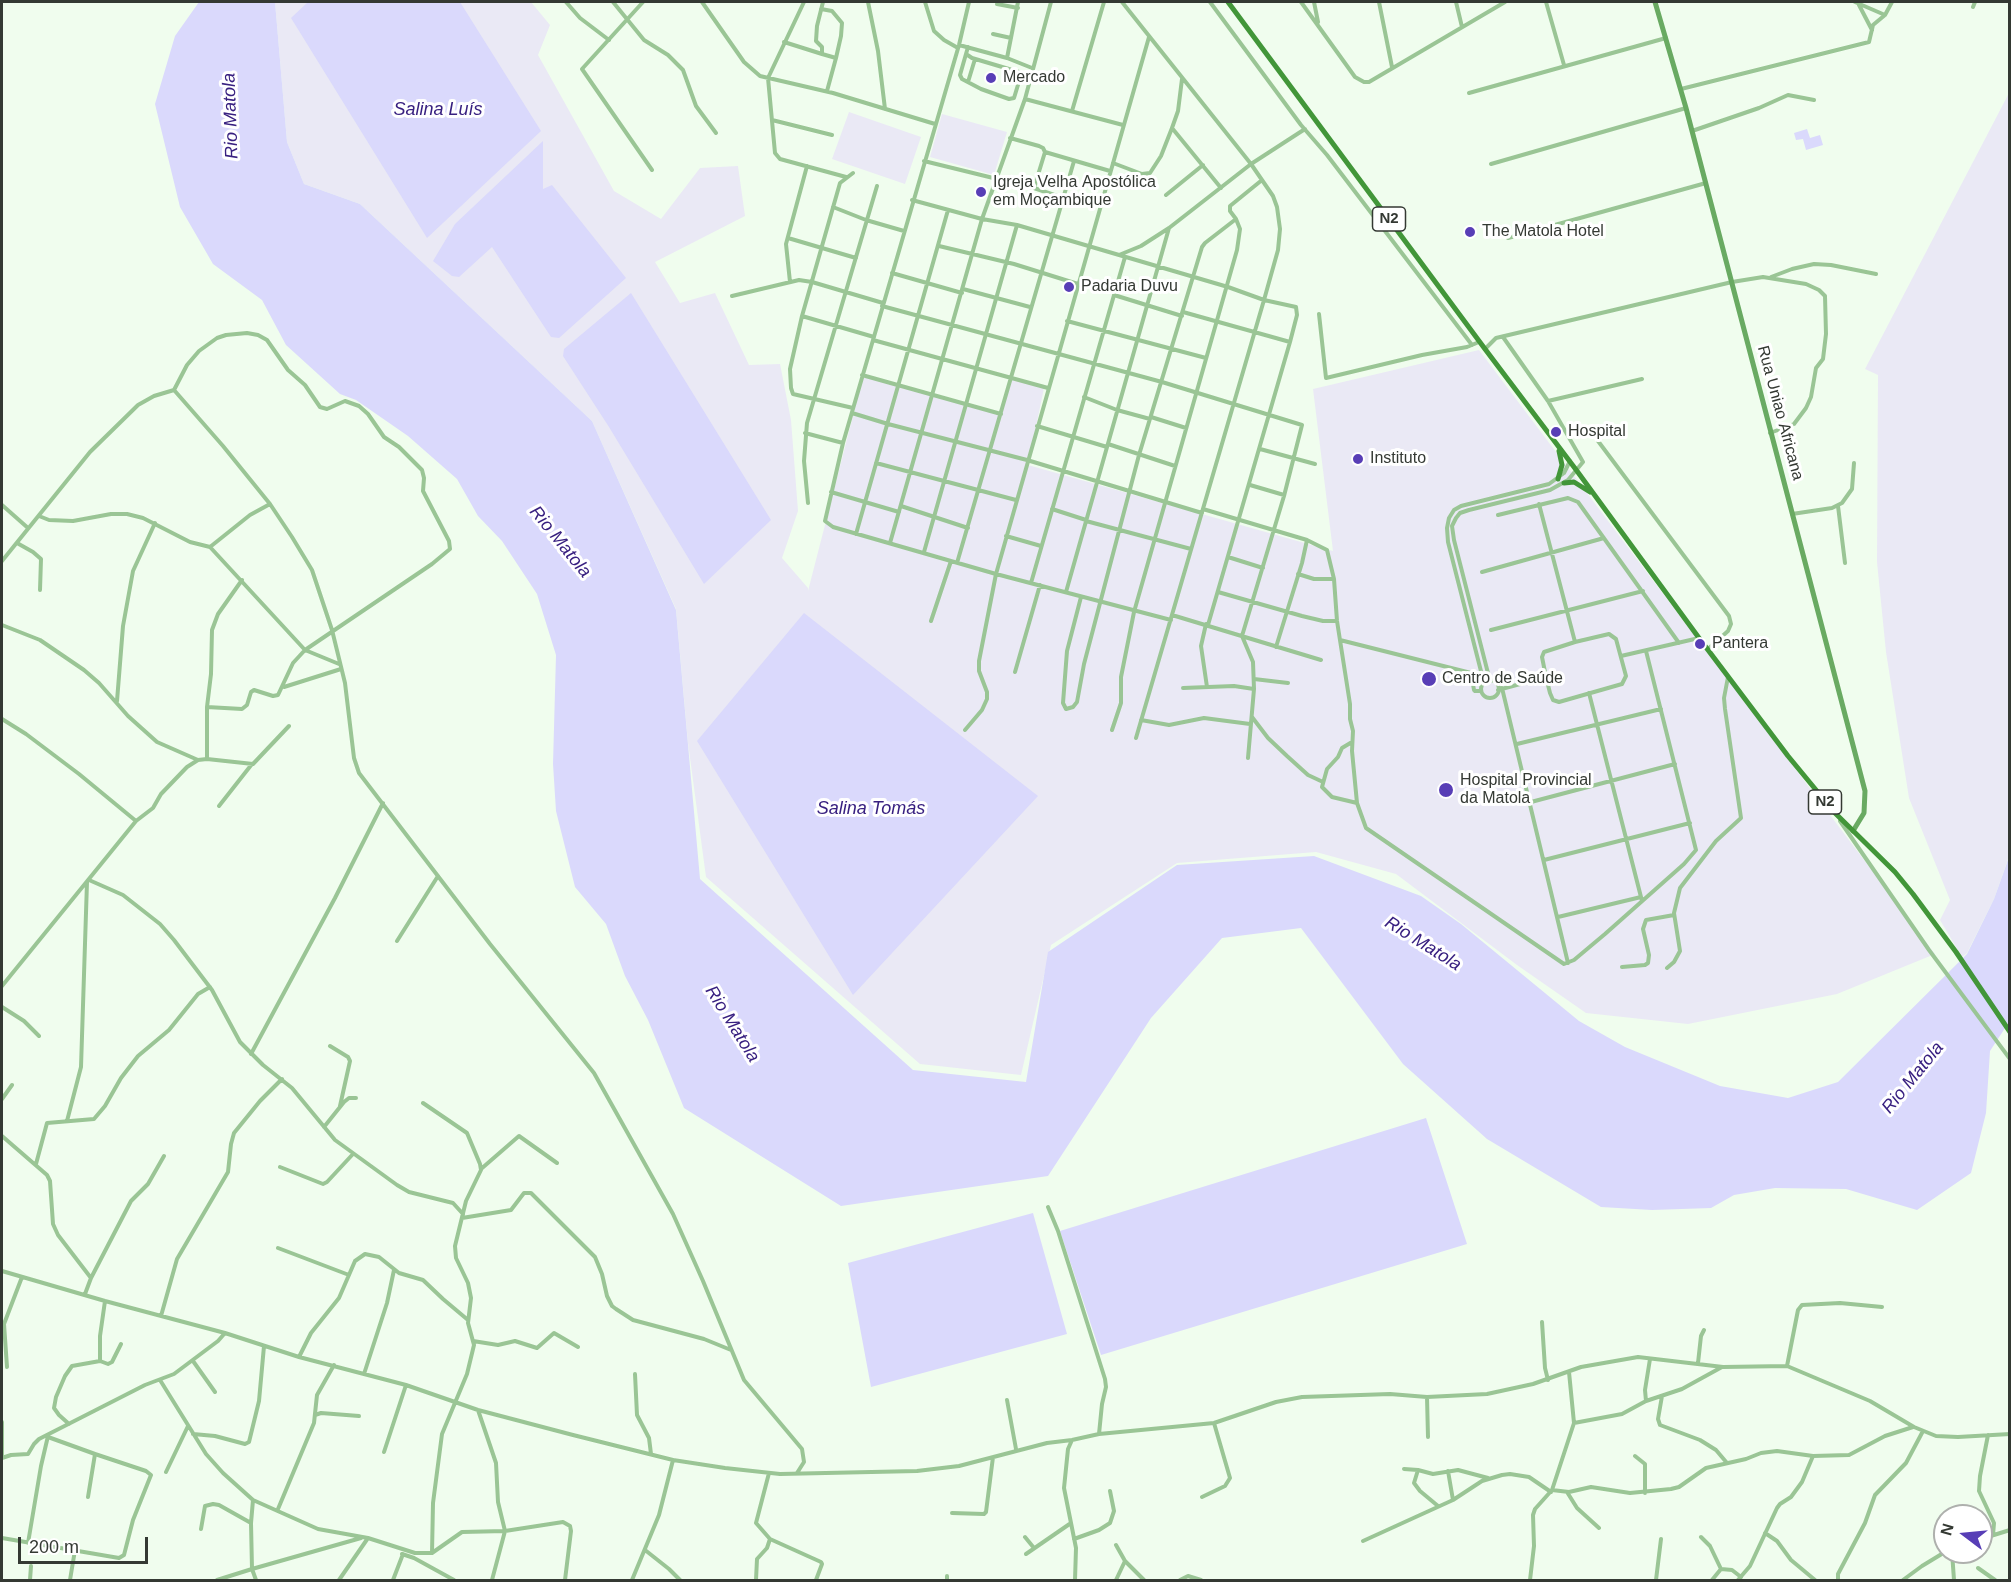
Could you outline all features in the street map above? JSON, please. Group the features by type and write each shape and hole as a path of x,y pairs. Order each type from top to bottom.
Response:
{"main road":[{"name":"N2","path":"1228,2 1728,677 1814,790 1902,881 1956,952 2010,1032"},
{"name":"Rua Uniao Africana","path":"1654,2 1681,89 1865,792 1864,813 1853,831"},
{"path":"1557,445 1562,465 1558,479"},
{"path":"1564,483 1577,483 1596,497"}],"street":[{"path":"566,2 580,18 609,40"},
{"path":"613,2 644,40 668,55 683,69 696,106 716,133"},
{"path":"643,2 582,69 652,170"},
{"path":"702,2 754,73 827,91 935,124"},
{"path":"804,2 768,78 777,157 846,177"},
{"path":"822,54 822,47 816,41 823,2"},
{"path":"868,2 878,51 885,109"},
{"path":"925,2 934,31 944,40 958,47 968,47 1007,58 1032,68"},
{"path":"969,2 843,443 825,520 833,527 957,563 1134,612 1207,625 1321,660"},
{"path":"1007,58 1018,2"},
{"path":"890,543 982,219 1025,99 1051,2"},
{"path":"1072,111 1104,2"},
{"path":"1122,2 1251,164 1273,196 1280,229 1278,250 1264,300 1136,738"},
{"path":"1210,2 1472,345"},
{"path":"1301,2 1358,80 1369,82 1505,2"},
{"path":"1314,2 1319,26"},
{"path":"1379,2 1392,67"},
{"path":"1456,2 1462,27"},
{"path":"1545,2 1564,65"},
{"path":"1681,89 1869,42 1876,22 1885,15 1892,2"},
{"path":"1973,7 1975,2"},
{"path":"1857,3 1885,15"},
{"path":"1857,3 1872,30"},
{"path":"997,4 1018,8"},
{"path":"821,9 832,11 842,23 837,58 827,91"},
{"path":"993,34 1011,38"},
{"path":"965,730 982,710 988,696 979,671 979,661 996,574 1149,38"},
{"path":"1468,93 1666,38"},
{"path":"784,42 837,58"},
{"path":"966,54 975,59 1019,72 1021,75 1014,96 1011,99 968,82 960,76 966,54 968,47"},
{"path":"968,82 975,59"},
{"path":"1113,163 1142,174 1150,172 1161,156 1173,128 1178,111 1182,79"},
{"path":"1692,131 1759,108 1788,94 1814,100"},
{"path":"1025,99 1123,126"},
{"path":"1491,164 1686,108"},
{"path":"772,120 832,135"},
{"path":"1173,128 1221,188"},
{"path":"1118,256 1141,246 1169,228 1251,164 1305,129"},
{"path":"1010,138 1039,146 1045,152 1110,171"},
{"path":"1034,188 1045,152"},
{"path":"924,161 1034,188 1063,198"},
{"path":"957,563 1074,161"},
{"path":"1166,195 1203,165"},
{"path":"790,282 785,249 807,166"},
{"path":"853,173 840,183 792,354 791,388 795,395 814,397 888,424 1027,460 1165,502 1239,520 1307,540 1327,550 1334,579 1337,621 1351,709 1357,803 1363,823 1372,835 1449,884 1558,961 1568,963 1582,954 1694,854 1696,846 1646,651"},
{"path":"1112,730 1121,703 1121,677 1134,612 1228,287 1240,234 1230,206 1262,180"},
{"path":"1508,238 1706,183"},
{"path":"808,502 804,461 805,433 877,186"},
{"path":"912,200 982,219 1017,225 1228,287 1264,300 1296,307 1297,315 1250,485 1201,646 1207,687"},
{"path":"833,207 903,231"},
{"path":"856,534 948,210"},
{"path":"1081,597 1067,651 1063,703 1066,709 1077,702 1084,664 1139,455 1203,244 1236,219"},
{"path":"924,552 1017,225"},
{"path":"1066,592 1169,228"},
{"path":"788,238 856,258"},
{"path":"939,246 1078,284"},
{"path":"1030,583 1125,257"},
{"path":"1770,277 1814,264 1876,274"},
{"path":"892,273 1030,307"},
{"path":"1485,349 1496,338 1755,277 1770,277 1806,284 1823,293 1826,334 1823,359 1816,368 1811,396 1806,408 1794,424 1770,433"},
{"path":"732,296 796,280 812,282 952,326 1162,382 1302,425 1274,531 1242,636 1252,657 1254,680 1248,758"},
{"path":"1114,295 1290,342"},
{"path":"1319,314 1326,378 1479,342"},
{"path":"802,316 942,360 1048,388"},
{"path":"1067,321 1206,358"},
{"path":"2,561 90,452 138,405 154,396 174,390 187,365 209,343 226,335 247,333 258,335 272,346 288,370 305,385 320,407 327,409 345,401 359,406 368,414 384,437 399,447 422,470 423,491 450,549 432,564 305,650 293,663 280,693 275,696 252,690 247,705 242,710 207,707"},
{"path":"1490,681 1452,526 1460,513 1468,510 1550,490 1564,483 1582,465 1582,459 1548,401 1503,337"},
{"path":"862,375 1001,414"},
{"path":"1548,401 1642,379"},
{"path":"174,390 270,504 312,570 332,630 347,695 356,768 597,1078 672,1214 704,1281 749,1387 802,1449 804,1462 796,1474"},
{"path":"1084,397 1118,410 1186,428"},
{"path":"1037,426 1175,466"},
{"path":"805,433 843,443"},
{"path":"1598,441 1729,616 1731,624 1728,631 1707,649"},
{"path":"1260,449 1315,464"},
{"path":"876,462 1016,500"},
{"path":"1481,691 1484,683 1448,542 1449,518 1454,510 1461,506 1549,484 1564,473 1570,462"},
{"path":"1792,514 1838,506 1852,489 1854,463"},
{"path":"1250,485 1284,495"},
{"path":"831,492 899,512"},
{"path":"1498,515 1568,498 1578,502 1679,642"},
{"path":"210,547 250,515 270,504"},
{"path":"1539,504 1575,642"},
{"path":"2,505 28,528"},
{"path":"901,506 968,528"},
{"path":"1838,506 1845,563"},
{"path":"1052,509 1086,521 1191,549"},
{"path":"39,516 73,521 111,514 127,514 155,523 189,542 210,547 305,650 340,667"},
{"path":"116,702 123,626 133,571 155,523"},
{"path":"1006,536 1041,546"},
{"path":"1482,572 1604,538"},
{"path":"1276,647 1307,540"},
{"path":"16,543 41,559 40,590"},
{"path":"1228,557 1263,568"},
{"path":"931,621 951,561"},
{"path":"1298,574 1314,579 1334,579"},
{"path":"207,759 207,707 211,674 212,630 218,614 242,580"},
{"path":"1015,672 1040,585"},
{"path":"1491,630 1643,591"},
{"path":"1218,592 1323,621 1337,621"},
{"path":"2,625 45,644 92,676 128,716 157,741 198,760"},
{"path":"1609,634 1616,639 1621,656 1626,676 1622,684 1559,702 1553,700 1542,657 1544,652 1609,634"},
{"path":"1621,656 1699,638"},
{"path":"1340,640 1471,673 1474,690 1481,691"},
{"path":"283,687 340,667"},
{"path":"1481,691 1489,698 1500,689 1546,677"},
{"path":"1666,968 1674,962 1680,951 1681,943 1674,915 1680,888 1716,841 1741,818 1725,709 1724,698 1728,677"},
{"path":"1254,680 1288,682"},
{"path":"1484,683 1490,681 1497,684 1500,689 1517,744 1568,963"},
{"path":"1183,688 1243,686 1254,689"},
{"path":"1589,693 1641,899"},
{"path":"1517,744 1661,709"},
{"path":"1252,717 1268,738 1308,775 1323,782"},
{"path":"1141,720 1169,726 1204,718 1250,724"},
{"path":"2,719 79,774 136,821"},
{"path":"219,806 253,764 289,726"},
{"path":"1353,742 1342,748 1338,757 1327,769 1322,789 1328,795 1357,803"},
{"path":"2,986 136,821 153,807 161,794 187,767 198,760 207,759 253,764"},
{"path":"1531,802 1675,764"},
{"path":"251,1054 383,803"},
{"path":"1835,813 1937,961 2009,1058"},
{"path":"1544,860 1690,823"},
{"path":"397,941 438,876"},
{"path":"88,881 123,895 160,924 210,987 240,1042 282,1079 335,1140 397,1185 409,1192 453,1203 462,1216"},
{"path":"67,1121 81,1067 88,881"},
{"path":"1558,917 1641,899"},
{"path":"1622,967 1648,963 1649,955 1642,929 1647,920 1674,915"},
{"path":"36,1164 46,1124 94,1119 138,1056 169,1030 198,994 210,987"},
{"path":"2,1007 24,1021 39,1036"},
{"path":"330,1046 348,1057 350,1061 340,1106"},
{"path":"161,1316 177,1259 228,1172 234,1133 260,1101 282,1079"},
{"path":"2,1099 12,1085"},
{"path":"324,1127 340,1106 349,1098 356,1098"},
{"path":"423,1103 467,1133 481,1170"},
{"path":"2,1136 47,1175 50,1180 51,1214 58,1235 91,1278"},
{"path":"432,1553 433,1503 442,1434 470,1363 473,1341 468,1320 471,1298 468,1283 455,1253 468,1195 481,1170 519,1136 557,1163"},
{"path":"280,1167 323,1184 353,1154"},
{"path":"85,1294 131,1201 148,1184 164,1156"},
{"path":"462,1216 511,1210 524,1193 531,1193 595,1257 612,1306 633,1320 704,1339 732,1351"},
{"path":"1048,1207 1058,1231 1105,1379 1099,1434"},
{"path":"278,1248 349,1275"},
{"path":"299,1357 311,1333 339,1298 355,1262 365,1254 379,1257 394,1270 423,1280 468,1320"},
{"path":"2,1270 105,1301 225,1333 299,1357 406,1385 478,1410 673,1460 769,1473 837,1474 917,1471 959,1466 1017,1449 1099,1434 1214,1423 1276,1402 1302,1397 1390,1394 1427,1397 1487,1394 1548,1380 1614,1360 1638,1357 1723,1367 1787,1366 1870,1401 1923,1431 1948,1437 2010,1434"},
{"path":"364,1374 384,1316 394,1270"},
{"path":"7,1366 4,1324 22,1277"},
{"path":"100,1360 100,1336 105,1301"},
{"path":"1787,1366 1798,1310 1803,1305 1840,1303 1882,1307"},
{"path":"1542,1322 1548,1380"},
{"path":"1698,1363 1704,1330"},
{"path":"2,1422 2,1458 28,1454 36,1441 145,1385 174,1374 218,1341 225,1333"},
{"path":"473,1341 498,1345 515,1341 537,1348 554,1333 578,1347"},
{"path":"69,1424 56,1412 54,1403 65,1376 72,1366 100,1360 108,1364 112,1362 121,1344"},
{"path":"193,1434 216,1436 245,1444 249,1442 259,1401 264,1346"},
{"path":"1646,1401 1650,1359"},
{"path":"193,1361 215,1392"},
{"path":"278,1509 304,1450 315,1415 317,1395 334,1365"},
{"path":"1575,1423 1622,1414 1646,1401 1682,1389 1723,1367"},
{"path":"1530,1581 1534,1546 1533,1515 1535,1509 1551,1491 1575,1423 1569,1372"},
{"path":"635,1374 638,1415 649,1438 651,1454"},
{"path":"160,1380 215,1465 253,1500 278,1509 318,1529 366,1538 403,1552 454,1581"},
{"path":"384,1452 406,1385"},
{"path":"1662,1396 1658,1419 1660,1425 1700,1440 1716,1450 1727,1463"},
{"path":"1427,1397 1428,1437"},
{"path":"1007,1400 1017,1449"},
{"path":"478,1410 496,1463 498,1502 505,1532 492,1581"},
{"path":"315,1415 321,1413 359,1416"},
{"path":"1202,1497 1225,1486 1230,1478 1214,1423"},
{"path":"166,1472 188,1425"},
{"path":"1363,1541 1453,1500 1476,1483 1510,1474 1529,1477 1551,1491 1591,1487 1645,1493 1679,1487 1706,1468 1777,1451 1813,1456 1848,1455 1885,1436 1914,1427"},
{"path":"1832,1581 1838,1574 1864,1523 1875,1495 1906,1463 1923,1431"},
{"path":"1985,1504 1979,1491 1988,1435"},
{"path":"2,1538 119,1558 124,1555 134,1520 151,1476 146,1471 48,1436"},
{"path":"28,1542 48,1436"},
{"path":"1072,1440 1068,1449 1064,1488 1074,1539 1075,1581"},
{"path":"1061,1441 1068,1449"},
{"path":"88,1497 95,1454"},
{"path":"1635,1456 1645,1464 1645,1493"},
{"path":"1721,1569 1732,1570 1740,1579 1750,1566 1777,1508 1796,1492 1813,1456"},
{"path":"952,1513 984,1514 987,1512 993,1457"},
{"path":"632,1581 659,1515 673,1460"},
{"path":"1404,1469 1433,1474 1458,1470 1489,1479"},
{"path":"1418,1470 1414,1483 1438,1506"},
{"path":"1448,1472 1453,1500"},
{"path":"769,1473 756,1523 770,1539 821,1562 816,1581"},
{"path":"1074,1539 1099,1530 1110,1523 1114,1511 1110,1491"},
{"path":"1566,1491 1577,1508 1599,1528"},
{"path":"253,1500 252,1569 256,1581"},
{"path":"201,1529 205,1506 213,1504 251,1523"},
{"path":"1993,1521 1993,1535 2010,1530"},
{"path":"403,1552 432,1553 462,1532 505,1532 563,1522 571,1531 565,1581"},
{"path":"1026,1554 1071,1523"},
{"path":"1765,1533 1777,1541 1791,1560 1815,1581"},
{"path":"1701,1537 1710,1546 1721,1569"},
{"path":"217,1581 252,1569 366,1538"},
{"path":"339,1581 366,1538"},
{"path":"1026,1538 1034,1548"},
{"path":"756,1581 757,1559 767,1548 770,1539"},
{"path":"1656,1581 1661,1539"},
{"path":"1116,1545 1125,1561 1144,1581"},
{"path":"70,1581 75,1550"},
{"path":"645,1550 680,1581"},
{"path":"393,1581 403,1552"},
{"path":"1903,1581 1933,1559"},
{"path":"1116,1581 1125,1561"},
{"path":"1953,1564 1954,1581"},
{"path":"30,1581 31,1566"},
{"path":"1978,1568 1995,1581"},
{"path":"1712,1581 1721,1569"},
{"path":"1838,1574 1838,1581"},
{"path":"1180,1581 1188,1576 1201,1581"}],"shaded area":[{"path":"275,2 531,2 550,25 538,55 614,191 661,219 700,168 738,166 745,216 655,262 680,303 715,293 749,365 780,364 791,420 798,511 782,558 808,588 808,591 863,377 1000,413 1012,379 1044,388 1028,465 1333,551 1313,389 1479,350 1935,954 1837,994 1688,1024 1586,1013 1517,965 1396,874 1316,852 1177,863 1051,945 1021,1075 920,1064 706,877 688,743 676,609 592,421 360,204 304,184 287,142"},
{"path":"2009,93 2009,856 1994,899 1967,953 1962,957 1940,920 1950,900 1909,798 1886,652 1877,562 1878,375 1865,369"},
{"path":"849,112 921,137 905,184 832,159"},
{"path":"942,114 1007,132 994,175 930,157"}],"water":[{"name":"Rio Matola","path":"199,2 275,2 287,142 304,184 360,204 592,421 676,610 700,879 913,1070 1026,1082 1048,952 1177,865 1314,856 1421,896 1461,924 1579,1021 1625,1047 1720,1086 1788,1098 1838,1082 1967,954 1994,899 2009,857 2009,1022 1990,1051 1986,1113 1971,1173 1917,1210 1846,1189 1775,1188 1734,1195 1711,1208 1652,1210 1601,1207 1487,1139 1403,1064 1301,928 1222,938 1151,1018 1048,1176 841,1206 684,1108 648,1020 625,976 606,924 575,887 556,811 553,764 556,655 537,594 502,541 478,516 457,479 408,436 356,400 340,394 286,345 262,300 213,264 180,207 155,104 175,36"},
{"name":"Salina Luís","path":"308,2 460,2 541,131 427,238 291,18"},
{"path":"1807,129 1810,138 1820,135 1823,145 1806,150 1803,139 1796,140 1794,133"},
{"path":"543,141 543,189 552,185 626,278 559,338 551,337 492,247 459,277 452,276 433,261 455,224"},
{"path":"631,293 771,520 704,584 563,356 564,349"},
{"name":"Salina Tomás","path":"804,613 1038,796 853,995 697,741"},
{"path":"1426,1118 1467,1244 1101,1355 1060,1231"},
{"path":"1033,1213 1067,1334 871,1387 848,1263"}],"place":[{"name":"Mercado","path":"991,78"},
{"name":"Igreja Velha Apostólica em Moçambique","path":"981,192"},
{"name":"The Matola Hotel","path":"1470,232"},
{"name":"Padaria Duvu","path":"1069,287"},
{"name":"Hospital","path":"1556,432"},
{"name":"Instituto","path":"1358,459"},
{"name":"Pantera","path":"1700,644"},
{"name":"Centro de Saúde","path":"1429,679"},
{"name":"Hospital Provincial da Matola","path":"1446,790"}]}
